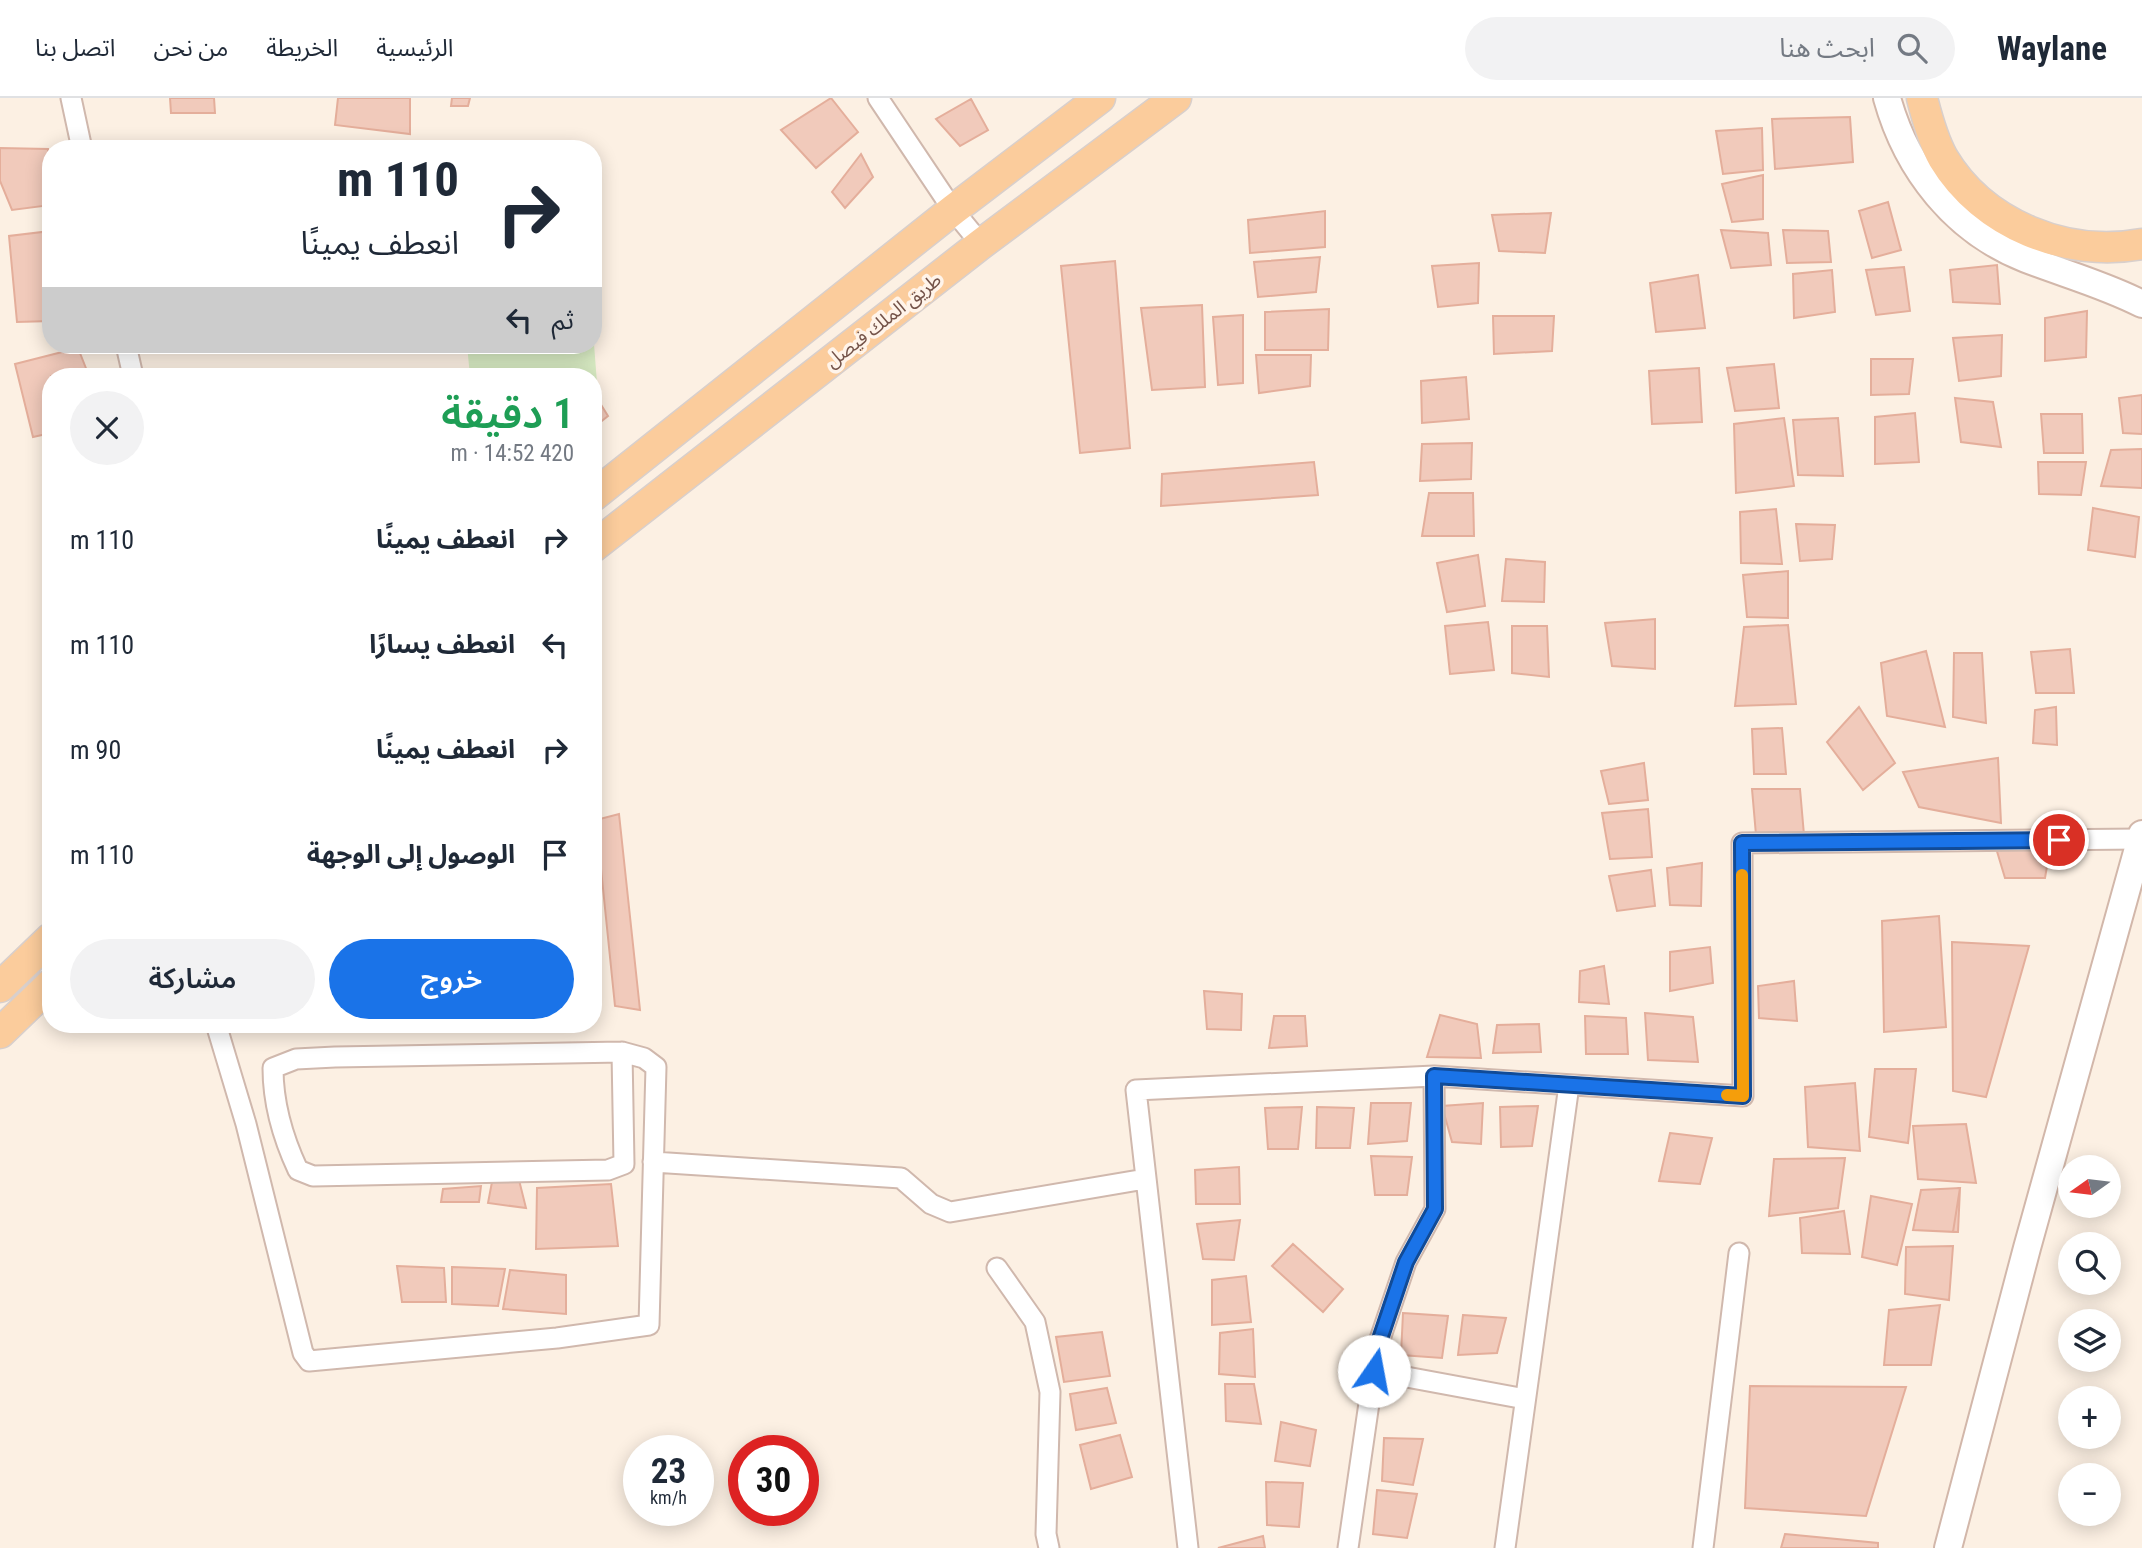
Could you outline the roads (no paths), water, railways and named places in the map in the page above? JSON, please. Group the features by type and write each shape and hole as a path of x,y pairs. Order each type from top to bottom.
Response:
{"main road":[{"path":"602,489 953,210 1100,98"},
{"name":"طريق الملك فيصل","path":"602,540 981,244 1176,98"},
{"path":"1922,98 1943,158 1968,191 2015,226 2063,244 2116,249 2142,244"},
{"path":"0,987 42,946"},
{"path":"0,1033 42,993"}],"street":[{"path":"71,98 80,140"},
{"path":"878,98 953,210 981,244"},
{"path":"1887,98 1914,166 1944,205 1983,237 2023,258 2142,304"},
{"path":"1188,1548 1136,1090 1434,1076 1743,1096 1742,843 2141,836 2027,1248 1948,1548"},
{"path":"219,1033 246,1124 303,1353 309,1361 557,1338 649,1325 656,1067 644,1058 622,1052 296,1059 273,1068 273,1093 293,1160 298,1170 313,1176 608,1170 624,1164 622,1052"},
{"path":"1348,1548 1377,1348 1406,1262 1435,1209 1434,1076"},
{"path":"1505,1548 1569,1085"},
{"path":"653,1162 901,1178 931,1204 950,1212 1146,1179"},
{"path":"1703,1548 1740,1254"},
{"path":"997,1268 1035,1322 1050,1392 1046,1534 1049,1548"},
{"path":"1374,1371 1525,1399"}]}
